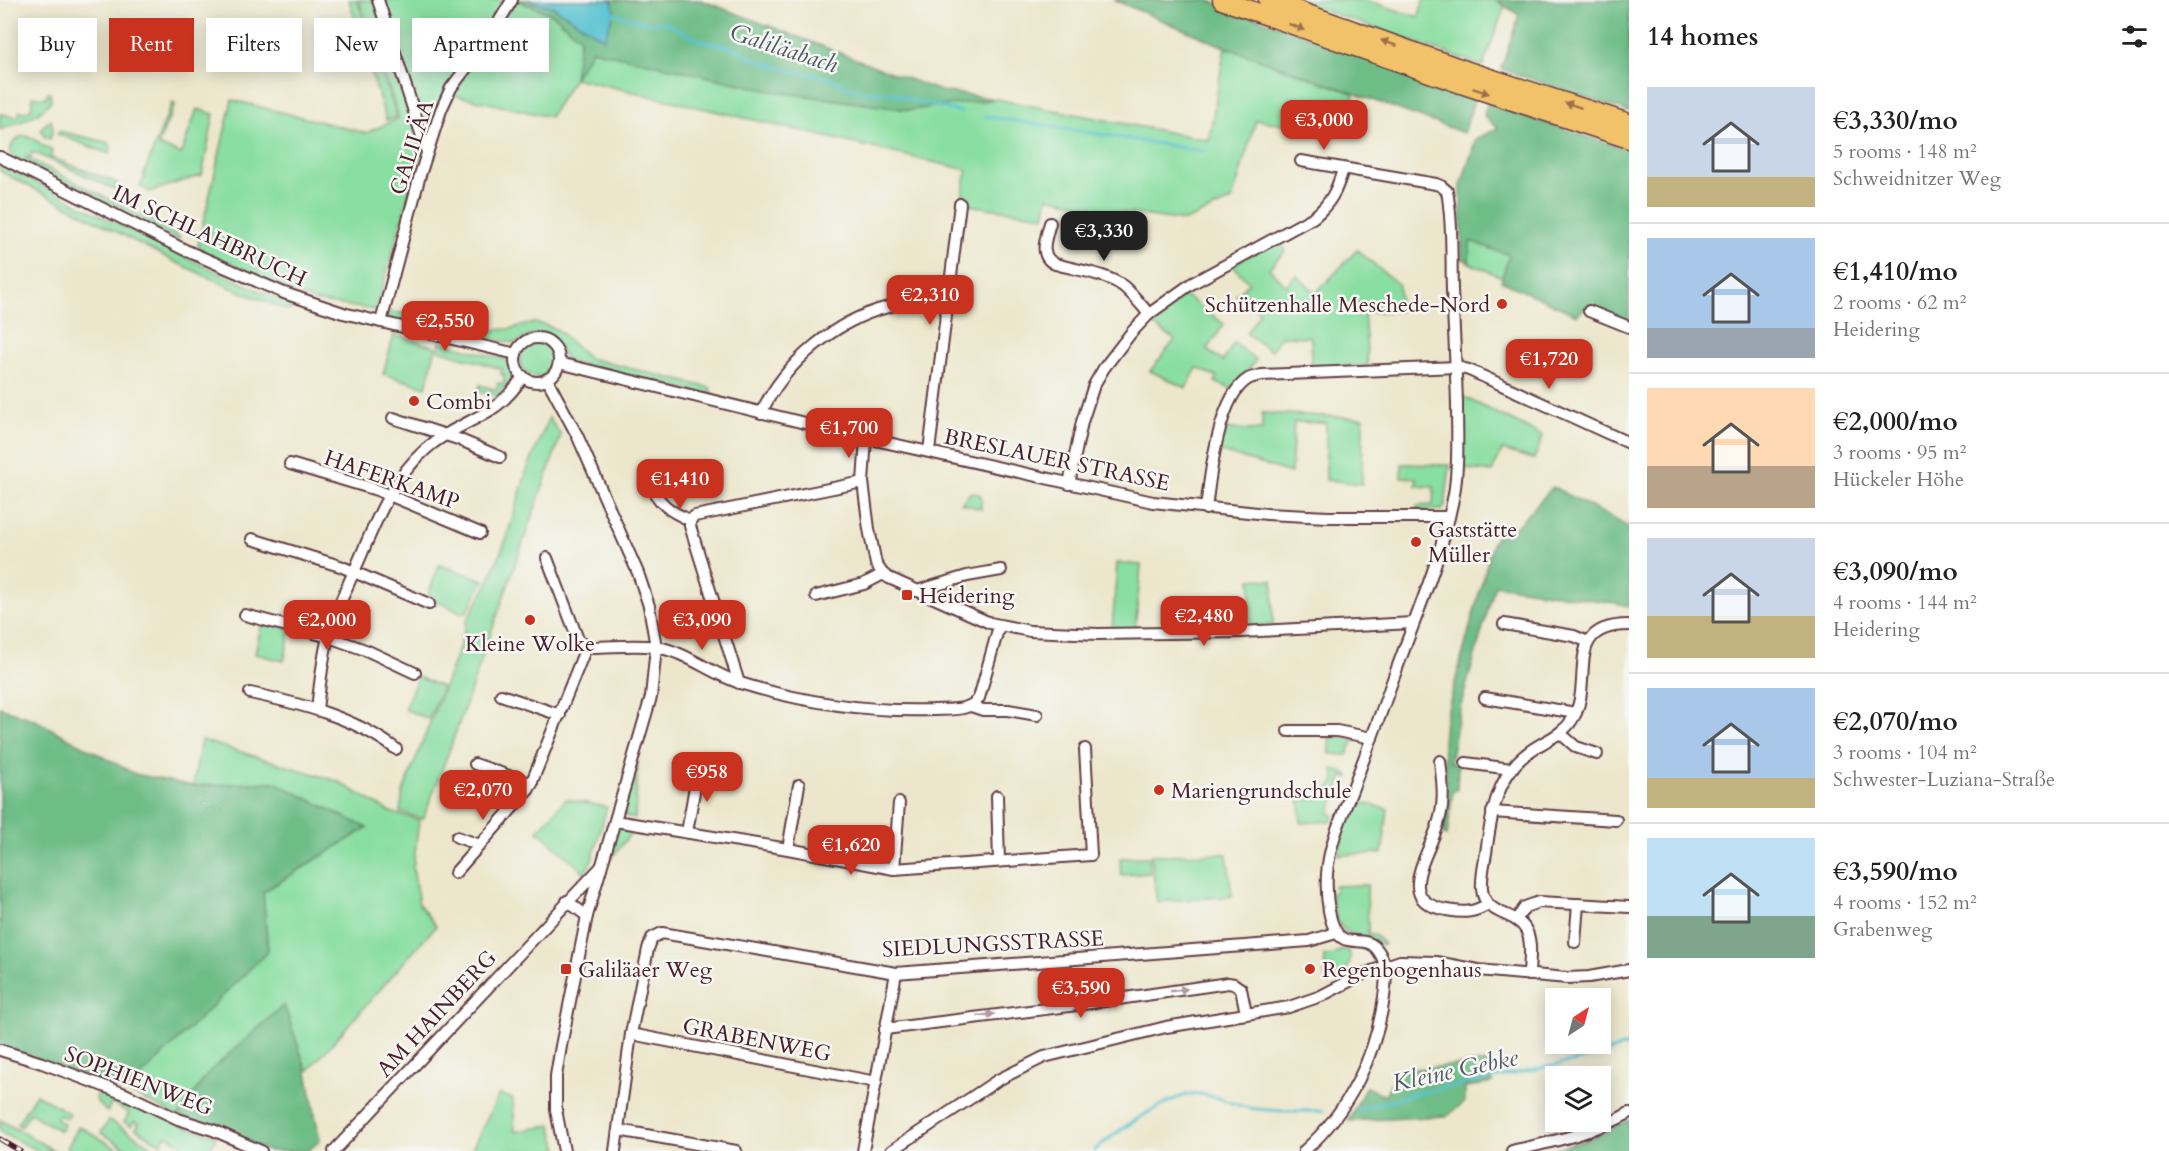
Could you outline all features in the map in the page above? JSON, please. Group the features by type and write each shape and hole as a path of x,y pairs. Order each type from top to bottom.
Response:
{"highway":[{"path":"1222,0 1464,85 1629,139"},
{"path":"1268,0 1468,71 1629,123"}],"street":[{"path":"378,0 427,152"},
{"name":"GALILÄA","path":"381,322 427,152 441,110 452,88 487,41 512,0"},
{"name":"IM SCHLAHBRUCH","path":"0,157 185,250 248,278 321,306 516,354"},
{"path":"1300,161 1436,184 1445,189 1448,196 1457,367 1456,478 1449,517 1372,738 1336,831 1328,861 1327,895 1331,922 1336,933 1347,940 1373,944 1386,965 1381,1013 1369,1057 1339,1114 1304,1151"},
{"path":"1069,484 1082,422 1094,385 1126,339 1149,314 1211,272 1314,217 1332,200 1342,169"},
{"path":"929,451 960,204"},
{"path":"1050,223 1044,252 1047,261 1102,276 1118,283 1149,314"},
{"path":"761,413 769,396 797,360 834,333 871,312 887,307 947,298"},
{"path":"1589,310 1629,327"},
{"path":"539,338 549,341 556,348 559,363 555,372 547,379 535,381 524,376 517,366 516,354 525,342 539,338"},
{"name":"BRESLAUER STRASSE","path":"559,363 866,438 1153,502 1206,509 1328,517 1449,517"},
{"path":"1206,509 1220,426 1233,396 1248,379 1262,375 1457,367 1469,370 1558,409 1629,443"},
{"path":"317,709 328,637 388,495 411,464 444,435 499,404 524,376"},
{"path":"547,379 578,435 638,573 651,614 656,647 651,697 587,916 556,1077 556,1110 564,1151"},
{"path":"393,418 500,457"},
{"path":"866,438 863,482 873,554 883,574 999,626 1036,631 1149,634 1241,632 1413,623"},
{"name":"HAFERKAMP","path":"290,464 388,495 480,533"},
{"path":"649,482 656,497 666,507 675,514 690,520"},
{"path":"690,520 695,516 863,482"},
{"path":"690,520 701,566 739,682"},
{"path":"252,539 354,572 429,604"},
{"path":"547,558 579,642 592,647 656,647 673,652 739,682 787,695 867,708 901,711 955,709 971,706 983,710 1008,710 1036,715"},
{"path":"917,591 967,576 1000,570"},
{"path":"816,596 864,584 883,574"},
{"path":"245,615 328,637 368,651 415,673"},
{"path":"1504,624 1574,636 1588,642"},
{"path":"1529,975 1529,940 1525,929 1516,920 1488,904 1481,886 1497,793 1511,769 1528,752 1560,733 1576,713 1582,695 1584,654 1588,642 1611,626 1628,625"},
{"path":"971,706 978,698 999,626"},
{"path":"455,873 519,802 532,784 583,652 592,647"},
{"path":"250,693 317,709 366,731 396,749"},
{"path":"501,695 560,715"},
{"path":"1485,698 1576,713"},
{"path":"1288,731 1337,731 1372,738"},
{"path":"1560,733 1576,747 1597,753"},
{"path":"615,821 894,869 1091,855 1085,749"},
{"path":"1440,761 1443,801 1441,813 1418,880 1418,892 1422,901 1428,906 1446,910 1471,912 1488,904"},
{"path":"1467,763 1511,769"},
{"path":"475,764 532,784"},
{"path":"687,832 698,769"},
{"path":"788,849 799,785"},
{"path":"997,796 999,861"},
{"path":"894,869 899,803"},
{"path":"1492,812 1616,820"},
{"path":"457,837 480,845"},
{"name":"AM HAINBERG","path":"334,1151 601,867"},
{"path":"567,901 587,916"},
{"path":"1516,920 1525,907 1534,903 1629,907"},
{"path":"1575,942 1578,904"},
{"name":"SIEDLUNGSSTRASSE","path":"631,1034 650,942 655,936 668,932 896,973 1309,941 1336,933"},
{"path":"891,1151 998,1080 1034,1061 1070,1049 1166,1027 1307,1002 1386,965 1400,961 1436,962 1479,970 1578,978 1629,970"},
{"path":"863,1151 896,973"},
{"path":"885,1029 1232,983 1241,989 1246,1013"},
{"path":"615,1151 631,1034"},
{"name":"GRABENWEG","path":"631,1034 876,1082"},
{"name":"SOPHIENWEG","path":"0,1050 125,1094 177,1119 213,1130 261,1151"},
{"path":"1512,1151 1584,1132 1629,1113"},
{"path":"618,1130 736,1151"}],"green space":[{"path":"349,0 357,0 363,18 355,18"},
{"path":"359,0 517,0 554,15 580,38 575,76 592,50 771,91 909,110 996,99 1209,140 1225,47 1354,94 1346,133 1256,120 1232,200 1185,221 1100,209 1048,197 1044,216 961,204 967,170 574,78 550,117 454,95 419,160 376,310 314,301 206,253 198,245 232,100 366,133 399,118 383,72 400,72 400,18 365,18"},
{"path":"517,0 530,0 553,7 588,28 613,3 611,0 701,0 940,91 996,99 910,110 771,91 592,50 574,78 580,38 554,15"},
{"path":"1114,0 1207,0 1475,97 1464,133 1225,47"},
{"path":"1295,0 1365,0 1418,17 1424,0 1496,0 1505,5 1483,66"},
{"path":"1496,0 1629,0 1629,112 1501,69 1519,15"},
{"path":"371,72 382,72 397,117 386,120"},
{"path":"47,93 50,93 51,100 47,106 28,118 0,130 0,114 18,117 20,111 25,112 31,109 33,96 46,98"},
{"path":"172,103 175,104 158,145 181,154 197,109 214,114 202,175 149,192 140,186"},
{"path":"1487,104 1629,150 1629,324 1587,306 1577,315 1501,281 1509,255 1470,241 1469,263 1462,258 1461,185 1476,139 1498,128 1484,116"},
{"path":"51,120 53,130 50,139 44,136 41,130"},
{"path":"59,131 109,143 111,148 109,154 57,134"},
{"path":"22,136 34,139 52,151 50,157 118,183 115,189 33,152 30,158 25,157 175,232 180,239 11,155 13,144"},
{"path":"0,164 181,255 292,304 290,311 173,261 0,171"},
{"path":"1275,240 1286,250 1269,268 1286,286 1296,275 1316,293 1357,250 1399,285 1400,311 1364,312 1368,366 1311,366 1311,337 1281,336 1271,351 1246,333 1260,312 1236,295 1249,283 1232,265"},
{"path":"1470,241 1510,255 1502,277 1469,263"},
{"path":"1183,294 1224,324 1207,350 1223,361 1234,343 1256,360 1234,390 1215,382 1217,377 1197,368 1186,388 1150,371 1175,340 1147,321"},
{"path":"390,312 421,315 493,330 534,323 542,324 558,330 588,358 710,388 713,395 573,363 566,359 554,340 542,334 531,335 514,343 447,332 389,318"},
{"path":"394,335 436,347 426,387 383,374"},
{"path":"440,342 507,360 514,376 497,396 478,392 480,385 496,390 498,383 503,384 505,376 501,374 502,369 438,350"},
{"path":"537,343 549,348 554,360 549,372 537,377 525,372 520,360 525,348"},
{"path":"1462,396 1543,436 1534,459 1502,450 1492,472 1460,468"},
{"path":"1262,413 1363,418 1362,484 1326,480 1326,423 1294,422 1291,473 1218,451 1223,429 1262,430"},
{"path":"549,418 561,435 448,754 423,819 400,812 403,792 458,651 467,620 486,587 506,540 527,470"},
{"path":"1402,464 1450,465 1445,506 1442,510 1417,511 1417,506 1433,505 1434,487 1416,486 1417,478 1401,477"},
{"path":"1553,487 1629,527 1629,607 1495,585 1460,708 1450,762 1458,764 1457,790 1453,790 1447,836 1443,834 1446,783 1443,742 1445,720 1493,541 1500,532 1516,527"},
{"path":"971,492 981,495 981,509 961,503"},
{"path":"1117,563 1141,565 1135,631 1112,631"},
{"path":"439,565 484,580 464,614 429,598"},
{"path":"1251,579 1273,580 1273,625 1250,626"},
{"path":"262,622 291,629 284,661 255,654"},
{"path":"418,677 442,687 429,719 404,709"},
{"path":"0,707 37,721 135,774 193,786 274,782 367,828 263,892 268,951 126,1091 0,1045"},
{"path":"1329,736 1354,739 1347,755 1330,754"},
{"path":"201,740 337,781 390,812 419,820 413,868 419,904 436,926 307,1072 284,1005 210,1071 178,1116 126,1091 268,951 263,892 367,828 274,782 193,786"},
{"path":"638,761 635,819 627,817 623,811"},
{"path":"1333,769 1349,775 1348,778 1343,776 1329,814 1334,815 1332,821 1301,823 1300,799 1318,799 1335,781"},
{"path":"566,799 607,807 592,860 585,873 538,831"},
{"path":"1356,801 1388,809 1382,853 1338,855 1343,832"},
{"path":"622,827 635,828 607,864 618,830"},
{"path":"1227,854 1232,896 1157,902 1151,855"},
{"path":"1149,857 1150,873 1121,875 1120,858"},
{"path":"1367,885 1368,934 1376,936 1384,944 1382,946 1373,939 1349,933 1340,925 1335,913 1331,893 1335,892 1334,886"},
{"path":"1342,949 1350,952 1347,969 1341,976 1326,981 1324,956 1335,955"},
{"path":"284,1005 307,1072 320,1141 307,1151 268,1151 213,1127 178,1116 210,1071"},
{"path":"1488,1062 1493,1083 1465,1087 1465,1102 1447,1116 1348,1121 1366,1087 1385,1096 1397,1071"},
{"path":"108,1091 189,1128 217,1136 208,1151 180,1151 183,1145 166,1135 161,1144 136,1129 139,1124 134,1121 131,1126 124,1122 129,1113 112,1103 107,1112 97,1102 98,1092"},
{"path":"36,1094 70,1114 67,1119 59,1115 56,1119 64,1124 60,1131 30,1113 21,1127 17,1124"},
{"path":"499,1094 513,1099 515,1132 551,1125 558,1149 552,1151 471,1151"},
{"path":"0,1120 55,1151 39,1151 0,1132"},
{"path":"109,1120 160,1151 131,1151 101,1133"},
{"path":"1629,1120 1629,1151 1546,1151 1590,1139 1604,1132 1611,1132 1611,1129"},
{"path":"79,1126 121,1151 73,1151 67,1148"}],"water":[{"path":"530,0 611,0 615,10 604,39 553,7"}],"waterway":[{"name":"Galiläabach","path":"611,13 645,22 667,23 699,40 734,48 748,57 782,69 831,79 856,90 892,93 914,101 961,112"},
{"name":"Galiläabach","path":"985,116 1204,151"},
{"name":"Kleine Gebke","path":"1357,1110 1414,1094 1581,1060 1629,1045"},
{"name":"Kleine Gebke","path":"1094,1151 1141,1117 1168,1102 1192,1094 1205,1095 1259,1109 1323,1111"}],"railway":[{"path":"0,1139 20,1151"}],"place":[{"name":"Schützenhalle Meschede-Nord","path":"1502,304"},
{"name":"Combi","path":"414,401"},
{"name":"Gaststätte Müller","path":"1416,542"},
{"name":"Heidering","path":"907,595"},
{"name":"Kleine Wolke","path":"530,620"},
{"name":"Mariengrundschule","path":"1159,790"},
{"name":"Galiläaer Weg","path":"566,969"},
{"name":"Regenbogenhaus","path":"1310,969"}]}
